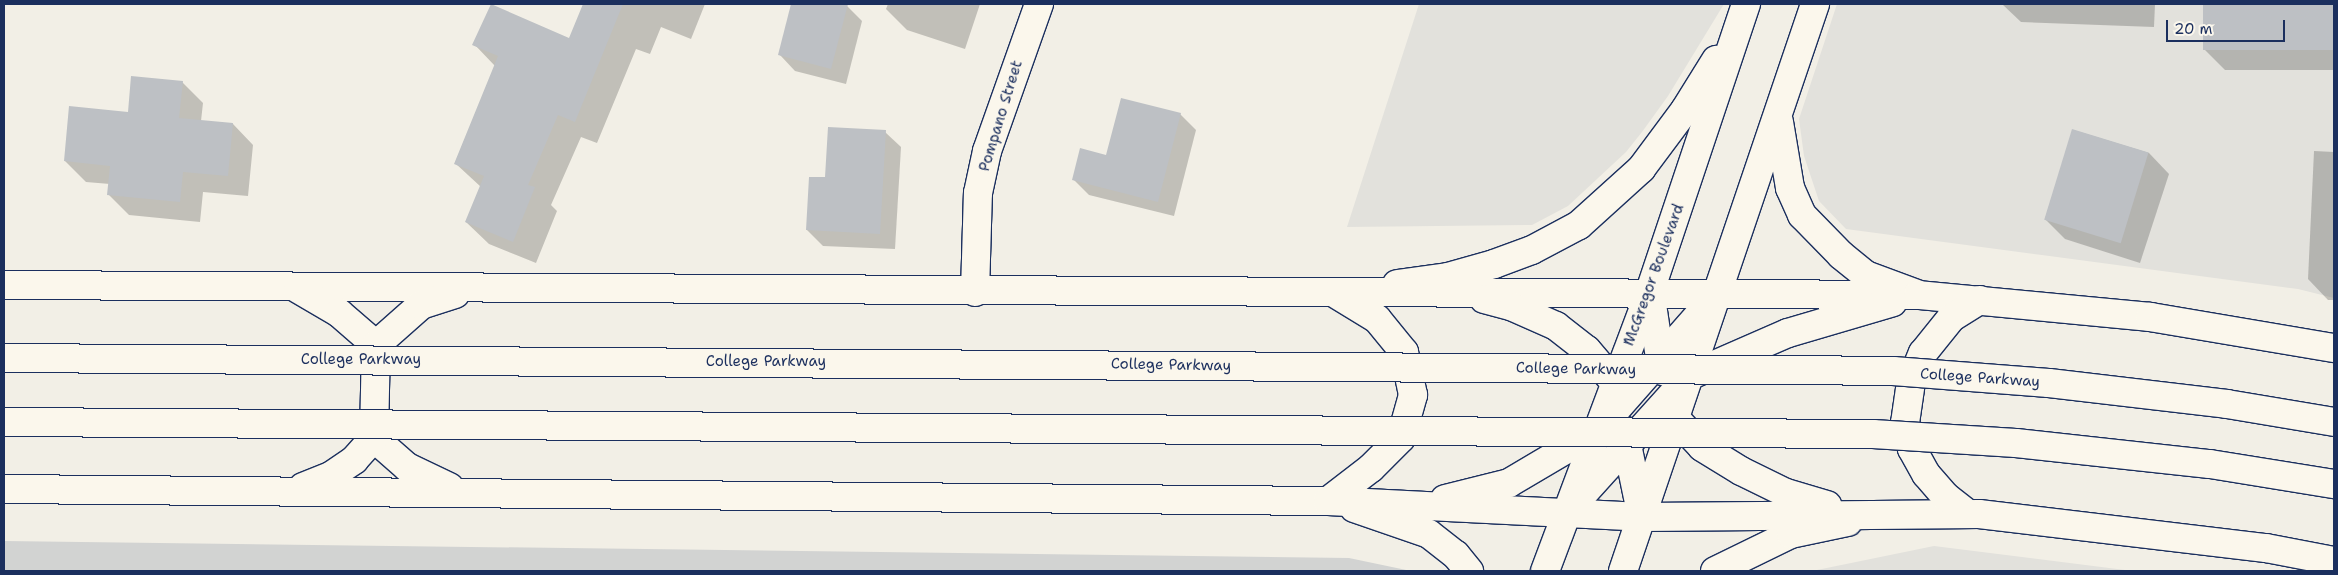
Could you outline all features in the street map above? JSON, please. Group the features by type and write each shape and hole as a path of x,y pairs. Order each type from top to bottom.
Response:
{"main road":[{"name":"Pompano Street","path":"975,292 978,193 987,150 1039,4"},
{"path":"1623,571 1642,516 1671,409 1689,376 1719,292 1815,4"},
{"path":"1336,294 1448,277 1494,264 1532,250 1578,225 1640,169 1658,148 1744,11"},
{"name":"McGregor Boulevard","path":"1617,394 1744,11"},
{"path":"1778,116 1784,160 1802,215 1840,255 1866,275 1918,295"},
{"path":"4,285 1336,294 1449,290 1650,291 1918,295 2150,317 2334,348"},
{"path":"294,287 340,313 376,345"},
{"path":"292,491 332,475 354,460 374,438 376,345 421,305 472,288"},
{"path":"1449,290 1513,307 1556,326 1587,350 1617,394 1642,516"},
{"path":"1650,291 1660,359 1671,409 1702,447 1741,471 1786,493 1852,513"},
{"path":"1545,571 1564,514 1597,431 1617,394 1660,359 1719,292"},
{"path":"1328,500 1371,468 1400,438 1413,395 1404,352 1376,319 1336,294"},
{"path":"1689,376 1788,333 1918,295"},
{"path":"1968,514 1946,498 1926,474 1912,449 1905,423 1911,382 1923,353 1952,318 1980,300"},
{"name":"College Parkway","path":"4,358 1893,371 2049,383 2227,404 2334,422"},
{"path":"1564,514 1626,444 1671,409"},
{"path":"4,422 1873,434 2016,443 2200,463 2334,484"},
{"path":"1419,505 1509,483 1597,431"},
{"path":"374,438 423,478 464,493"},
{"path":"4,489 1328,500 1564,514 1642,516 1852,513 1968,514 2107,527 2266,548 2334,561"},
{"path":"1328,500 1395,520 1429,534 1456,555 1469,571"},
{"path":"1715,571 1791,534 1916,513"}],"shaded area":[{"path":"1419,4 1724,4 1668,96 1642,132 1626,152 1568,206 1532,225 1347,227"},
{"path":"1837,4 2334,4 2334,298 2298,289 1846,229 1819,201 1804,156 1799,119"},
{"path":"4,541 1349,558 1411,571 4,571"},
{"path":"1934,546 2133,571 1812,571"}],"building":[{"path":"491,4 569,38 583,4 623,4 575,122 558,115 528,185 535,187 513,242 465,222 484,176 454,164 498,56 472,45"},
{"path":"791,4 848,4 831,69 778,55"},
{"path":"2203,4 2334,4 2334,50 2203,50"},
{"path":"131,76 183,81 179,118 233,123 228,176 183,172 180,202 107,195 110,166 64,161 69,106 128,112"},
{"path":"1121,98 1181,113 1158,202 1072,180 1080,148 1106,155"},
{"path":"828,127 886,130 880,234 806,230 809,177 825,177"},
{"path":"2072,129 2149,152 2121,243 2044,220"}]}
